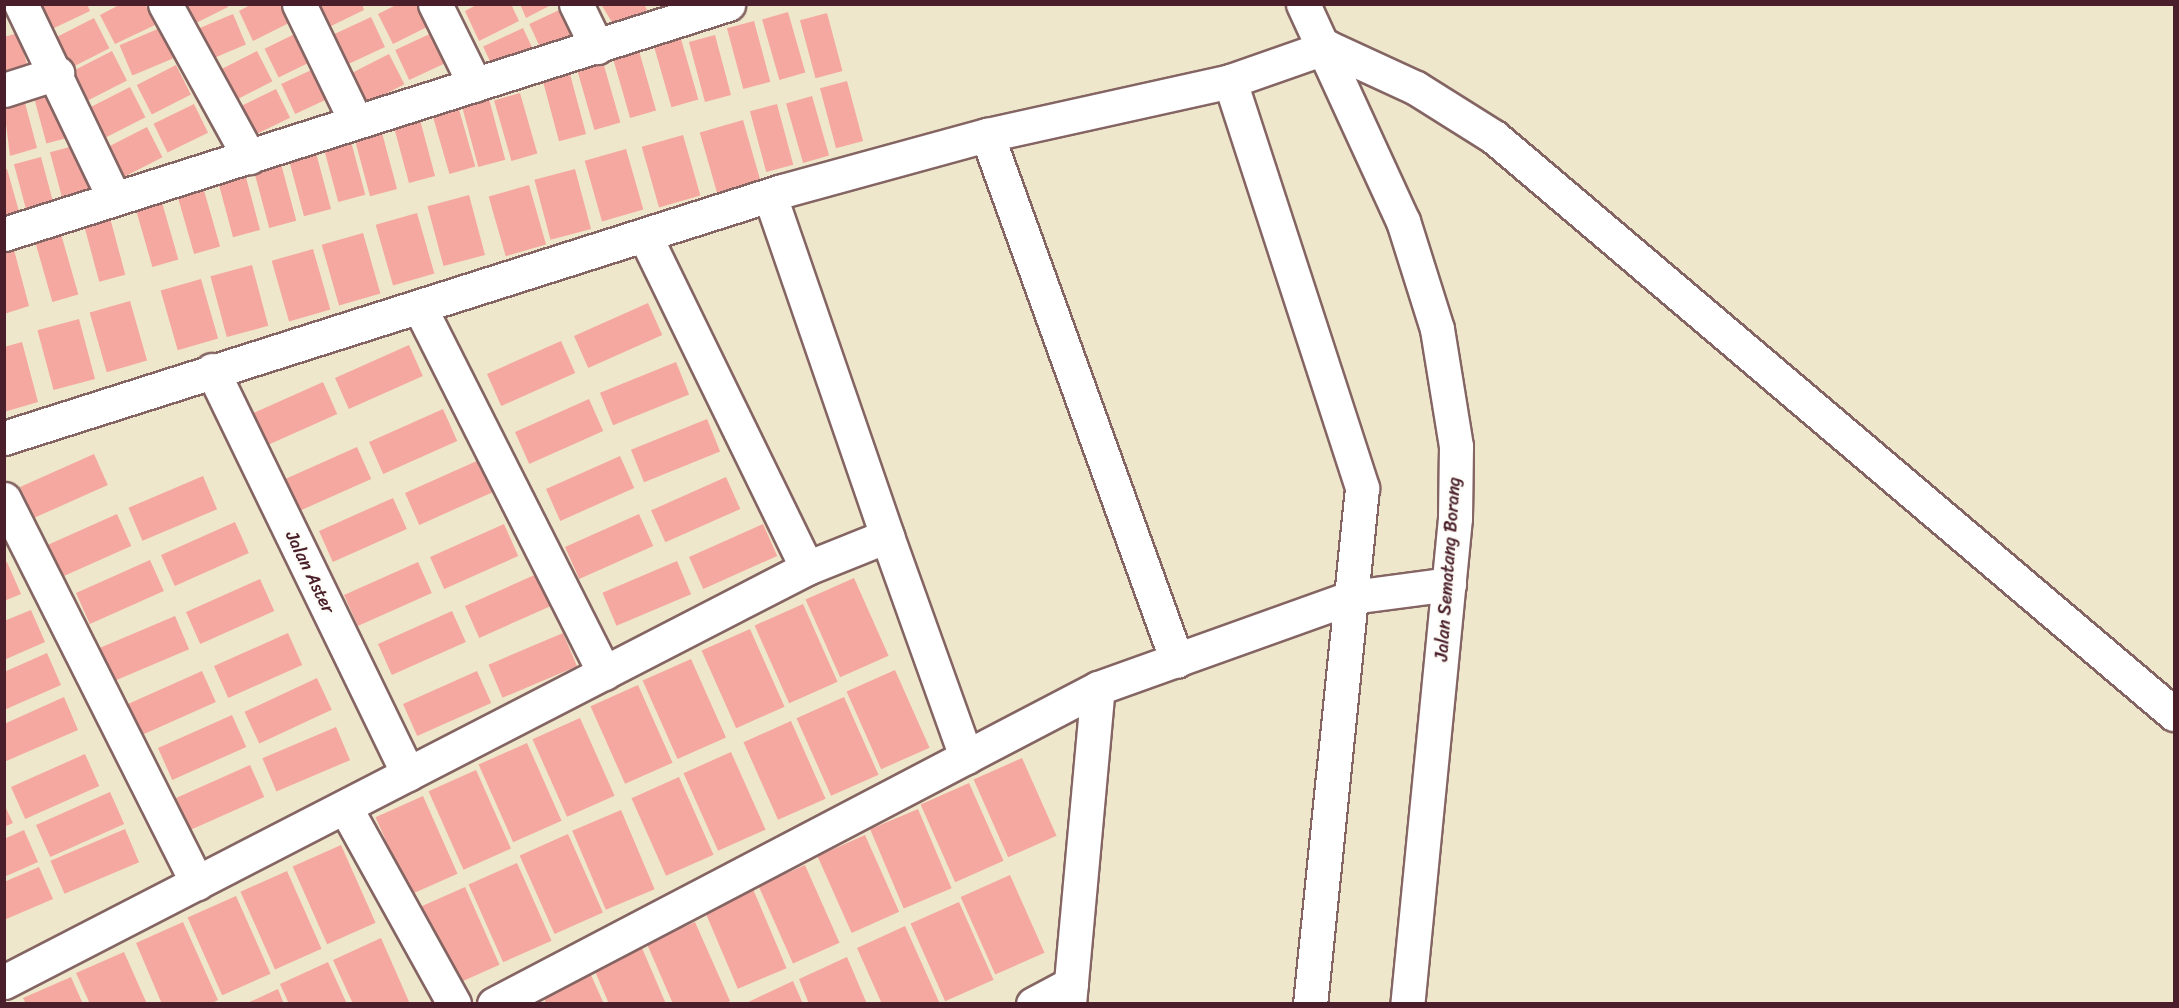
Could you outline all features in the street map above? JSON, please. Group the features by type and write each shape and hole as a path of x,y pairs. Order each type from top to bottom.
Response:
{"street":[{"path":"21,4 57,73 114,198"},
{"path":"165,4 249,157"},
{"path":"299,4 356,122"},
{"path":"435,4 475,84"},
{"path":"576,4 597,48"},
{"path":"4,234 475,84 597,48 728,4"},
{"name":"Jalan Sematang Borang","path":"1303,4 1327,47 1403,221 1437,329 1456,446 1449,584 1407,1004"},
{"path":"4,438 212,370 646,238 770,196 987,135 1230,81 1327,47 1416,88 1494,137 2175,714"},
{"path":"4,90 57,73"},
{"path":"1230,81 1350,440 1362,488 1310,1004"},
{"path":"987,135 1177,661"},
{"path":"770,196 966,757"},
{"path":"646,238 807,568"},
{"path":"420,308 604,673"},
{"name":"Jalan Aster","path":"212,370 408,774"},
{"path":"4,499 197,883"},
{"path":"4,982 807,568 887,536"},
{"path":"494,1004 1098,688 1352,597 1449,584"},
{"path":"1033,1004 1070,994 1098,688"},
{"path":"345,807 454,1004"}],"building":[{"path":"38,4 87,4 90,11 50,30"},
{"path":"121,4 145,4 155,25 115,44 100,15"},
{"path":"178,4 227,4 228,7 188,27"},
{"path":"252,4 285,4 293,21 253,41 239,11"},
{"path":"312,4 362,4 364,10 325,29"},
{"path":"398,4 423,4 433,24 393,44 378,14"},
{"path":"478,4 511,4 519,21 479,41 465,11"},
{"path":"520,4 553,4 526,18"},
{"path":"601,4 644,4 647,10 616,29"},
{"path":"570,5 584,35 543,54 529,24"},
{"path":"788,12 805,73 779,80 762,19"},
{"path":"827,13 843,71 815,78 800,20"},
{"path":"233,14 246,44 204,62 192,32"},
{"path":"371,17 385,47 344,66 330,36"},
{"path":"94,18 109,48 70,68 55,38"},
{"path":"754,21 770,82 743,89 727,28"},
{"path":"160,28 173,58 132,76 119,45"},
{"path":"523,28 537,58 497,77 483,47"},
{"path":"305,29 319,58 279,77 265,49"},
{"path":"436,31 450,61 409,80 395,50"},
{"path":"18,33 31,78 4,85 4,37"},
{"path":"715,35 731,95 705,102 689,42"},
{"path":"681,39 698,100 671,107 654,47"},
{"path":"112,51 127,80 88,100 73,71"},
{"path":"257,51 272,81 232,102 217,71"},
{"path":"639,51 656,111 630,118 613,58"},
{"path":"389,54 404,84 365,104 350,74"},
{"path":"603,62 620,123 594,130 577,69"},
{"path":"176,65 191,94 152,114 137,85"},
{"path":"322,65 336,95 295,114 281,84"},
{"path":"570,74 586,134 559,141 543,81"},
{"path":"847,81 863,141 836,148 820,88"},
{"path":"130,87 145,117 106,137 91,107"},
{"path":"276,89 290,118 250,137 236,108"},
{"path":"61,90 73,136 46,144 34,97"},
{"path":"520,93 537,154 511,161 494,100"},
{"path":"812,96 829,156 803,163 786,103"},
{"path":"489,99 505,160 478,167 462,106"},
{"path":"25,103 37,148 10,156 4,108"},
{"path":"194,104 208,133 168,152 154,124"},
{"path":"777,104 793,165 766,172 750,111"},
{"path":"458,106 475,167 449,174 432,113"},
{"path":"419,116 435,176 409,183 393,123"},
{"path":"743,120 760,181 717,193 700,132"},
{"path":"147,127 162,157 122,178 107,147"},
{"path":"381,129 397,189 370,196 354,136"},
{"path":"349,134 365,195 338,202 322,141"},
{"path":"683,135 700,196 659,207 642,147"},
{"path":"77,145 89,190 62,198 50,152"},
{"path":"315,149 331,209 304,216 288,156"},
{"path":"626,149 643,210 602,221 585,161"},
{"path":"41,157 53,203 26,211 14,164"},
{"path":"280,160 296,221 269,228 253,167"},
{"path":"7,169 20,215 4,219 4,170"},
{"path":"575,169 591,229 550,240 534,180"},
{"path":"244,170 260,230 233,237 217,177"},
{"path":"529,185 546,245 506,256 489,197"},
{"path":"203,187 220,247 194,254 177,194"},
{"path":"469,195 485,255 444,266 427,206"},
{"path":"161,199 178,260 152,267 135,206"},
{"path":"417,213 434,274 393,285 376,225"},
{"path":"109,214 125,275 99,282 83,221"},
{"path":"363,233 380,294 339,305 322,245"},
{"path":"61,234 78,295 52,302 35,241"},
{"path":"13,246 29,306 4,314 4,248"},
{"path":"313,249 330,310 289,321 272,261"},
{"path":"252,265 268,326 227,337 210,276"},
{"path":"201,279 218,339 178,350 161,291"},
{"path":"130,301 147,361 107,372 90,313"},
{"path":"648,303 662,335 588,368 574,336"},
{"path":"79,319 95,379 54,390 37,330"},
{"path":"561,341 575,373 501,406 487,374"},
{"path":"22,342 38,402 4,412 4,347"},
{"path":"409,345 423,376 349,409 335,378"},
{"path":"676,362 689,394 613,425 600,393"},
{"path":"323,382 337,414 263,447 249,415"},
{"path":"589,399 603,431 529,464 515,432"},
{"path":"443,409 457,441 383,474 369,442"},
{"path":"707,419 720,451 644,482 631,450"},
{"path":"357,447 371,479 297,512 283,480"},
{"path":"94,454 108,485 34,518 20,487"},
{"path":"620,456 634,488 560,521 546,489"},
{"path":"479,460 493,492 419,525 405,493"},
{"path":"203,476 217,509 143,541 128,508"},
{"path":"726,477 740,509 665,542 651,510"},
{"path":"393,498 407,529 333,562 319,531"},
{"path":"117,514 131,546 57,579 43,547"},
{"path":"639,514 653,546 579,579 565,547"},
{"path":"235,522 249,553 175,586 161,555"},
{"path":"504,524 518,556 444,589 430,557"},
{"path":"763,524 777,556 703,589 689,557"},
{"path":"150,560 164,591 90,624 76,593"},
{"path":"677,561 691,594 617,626 602,593"},
{"path":"7,562 21,594 4,601 4,563"},
{"path":"418,562 432,593 358,626 344,595"},
{"path":"539,573 553,605 479,638 465,606"},
{"path":"854,578 889,656 840,677 806,600"},
{"path":"260,579 274,611 200,644 186,612"},
{"path":"803,604 838,682 789,703 755,626"},
{"path":"31,610 45,642 4,660 4,621"},
{"path":"452,611 466,642 392,675 378,644"},
{"path":"175,616 189,649 114,681 100,648"},
{"path":"750,629 785,707 736,728 702,651"},
{"path":"288,633 302,665 228,698 214,666"},
{"path":"563,633 577,666 503,698 488,665"},
{"path":"47,653 61,685 4,710 4,672"},
{"path":"691,659 726,738 678,759 643,681"},
{"path":"895,670 930,748 881,769 847,692"},
{"path":"202,671 216,702 142,735 128,704"},
{"path":"477,671 491,703 417,736 403,704"},
{"path":"317,678 332,710 259,744 244,712"},
{"path":"638,685 673,763 625,784 590,706"},
{"path":"64,697 78,730 4,762 4,724"},
{"path":"844,697 879,775 831,796 796,718"},
{"path":"232,715 246,747 172,780 158,748"},
{"path":"580,718 615,796 567,817 532,739"},
{"path":"791,721 826,799 778,820 743,742"},
{"path":"336,727 350,760 276,791 262,758"},
{"path":"527,743 562,821 513,842 479,765"},
{"path":"731,752 766,830 718,851 683,773"},
{"path":"85,754 99,786 25,819 11,787"},
{"path":"1022,758 1057,836 1008,857 974,780"},
{"path":"250,765 264,797 190,830 176,798"},
{"path":"476,770 511,849 463,870 428,791"},
{"path":"679,777 714,855 666,876 631,798"},
{"path":"969,783 1004,861 955,882 921,805"},
{"path":"110,792 124,824 50,857 36,825"},
{"path":"423,796 458,874 410,895 375,817"},
{"path":"4,804 13,823 4,827"},
{"path":"918,809 952,888 904,908 870,829"},
{"path":"621,810 655,889 606,910 572,831"},
{"path":"125,829 139,862 65,894 50,861"},
{"path":"24,830 38,862 4,877 4,839"},
{"path":"568,834 603,913 555,934 520,856"},
{"path":"865,835 899,912 852,933 817,856"},
{"path":"341,845 376,923 327,944 293,867"},
{"path":"517,863 552,941 503,962 469,885"},
{"path":"805,865 840,943 793,963 758,886"},
{"path":"39,867 53,899 4,920 4,882"},
{"path":"287,871 322,949 275,969 240,892"},
{"path":"1010,875 1045,953 995,975 961,897"},
{"path":"465,887 500,965 451,986 417,909"},
{"path":"753,889 787,968 738,989 704,910"},
{"path":"236,896 271,974 222,995 188,918"},
{"path":"959,902 994,980 945,1001 911,924"},
{"path":"183,922 218,1000 210,1004 162,1004 136,943"},
{"path":"695,922 730,1001 724,1004 673,1004 647,944"},
{"path":"905,926 940,1004 882,1004 857,948"},
{"path":"381,938 410,1004 353,1004 333,960"},
{"path":"642,948 666,1004 609,1004 594,969"},
{"path":"124,952 147,1004 90,1004 76,973"},
{"path":"847,957 867,1004 809,1004 799,979"},
{"path":"328,962 347,1004 289,1004 280,984"},
{"path":"591,975 604,1004 546,1004 544,997"},
{"path":"71,977 83,1004 26,1004 23,998"},
{"path":"793,981 803,1004 744,1004"},
{"path":"278,989 284,1004 245,1004"}]}
